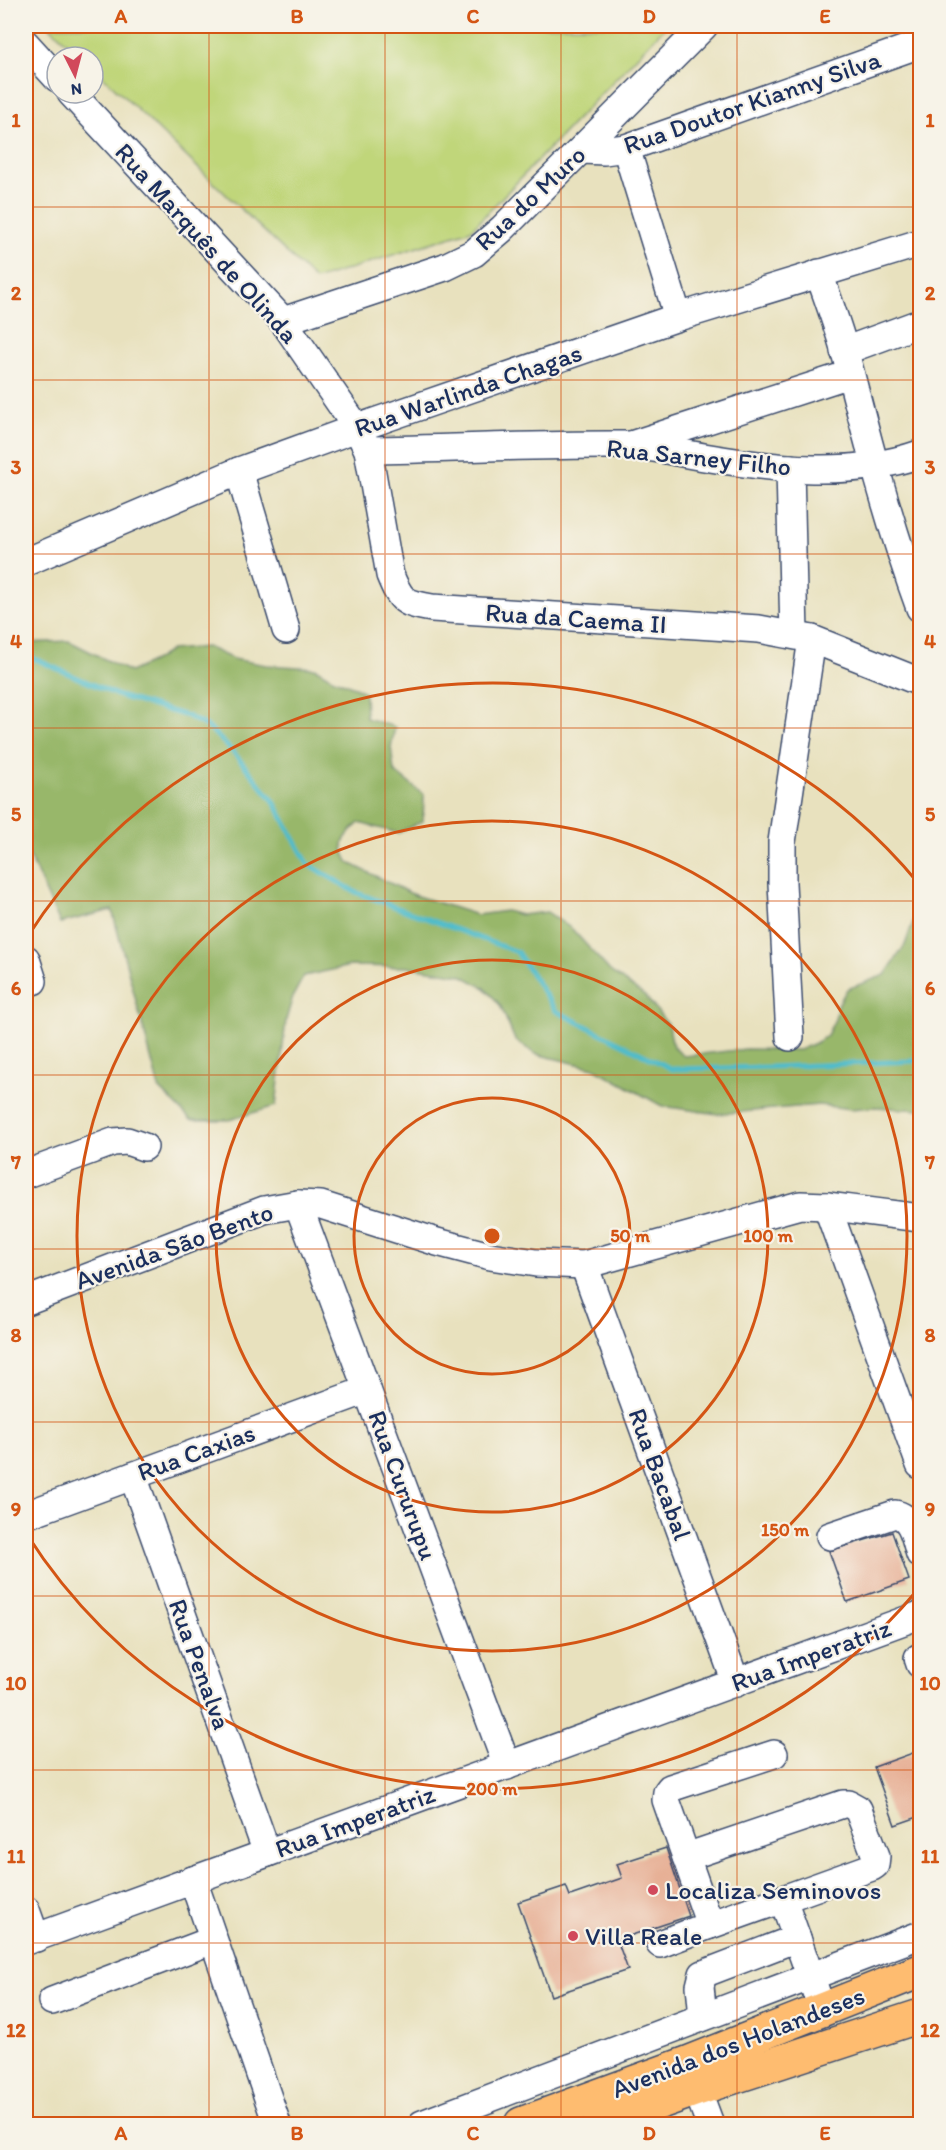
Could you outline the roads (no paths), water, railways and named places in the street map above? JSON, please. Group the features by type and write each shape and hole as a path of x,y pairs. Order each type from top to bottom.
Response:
{"main road":[{"name":"Avenida dos Holandeses","path":"521,2124 685,2064 921,1971"},
{"name":"Avenida dos Holandeses","path":"599,2124 697,2089 921,2016"}],"street":[{"name":"Rua do Muro","path":"284,321 401,283 445,267 474,253 502,229 704,26"},
{"name":"Rua Doutor Kianny Silva","path":"582,150 604,151 626,148 921,44"},
{"path":"26,45 45,65"},
{"name":"Rua Marquês de Olinda","path":"82,105 284,321 362,439"},
{"path":"626,148 678,317"},
{"name":"Rua Warlinda Chagas","path":"26,562 239,471 362,439 678,317 921,243"},
{"path":"819,273 847,362 874,466 902,559 921,608"},
{"path":"630,445 847,362 921,322"},
{"name":"Rua Sarney Filho","path":"362,439 630,445 730,461 790,468 823,469 874,466 921,454"},
{"name":"Rua da Caema II","path":"362,439 390,576 398,595 411,604 443,609 759,629 803,637 913,672"},
{"path":"790,468 803,637 782,842 790,1037"},
{"path":"239,471 286,630"},
{"path":"26,1174 113,1142 127,1141 144,1147"},
{"name":"Avenida São Bento","path":"26,1301 264,1210 298,1204 321,1205 436,1242 490,1256 536,1263 584,1265 800,1205 827,1206 921,1218"},
{"name":"Rua Cururupu","path":"298,1204 507,1766"},
{"path":"827,1206 921,1465"},
{"name":"Rua Bacabal","path":"584,1265 736,1683"},
{"name":"Rua Caxias","path":"26,1515 367,1390"},
{"name":"Rua Penalva","path":"133,1476 267,1853"},
{"path":"830,1536 895,1514 901,1515 908,1520 921,1554"},
{"name":"Rua Imperatriz","path":"31,1939 921,1616"},
{"path":"921,1657 918,1658 921,1664"},
{"path":"710,1925 666,1800 667,1792 670,1788 774,1754"},
{"path":"660,1944 872,1867 875,1865 876,1856 858,1809 849,1804 843,1804 686,1857"},
{"path":"193,1880 277,2124"},
{"path":"783,1899 822,2010"},
{"path":"26,1910 31,1939"},
{"path":"422,2124 921,1935"},
{"path":"703,2017 700,1986 703,1974 797,1938"},
{"path":"52,2001 213,1940"},
{"path":"697,2089 710,2124"}],"waterway":[{"path":"26,655 119,696 187,716 208,727 233,752 273,800 308,864 355,892 517,952 556,1011 672,1069 771,1067 920,1059"}],"place":[{"name":"Localiza Seminovos","path":"653,1890"},
{"name":"Villa Reale","path":"573,1936"}]}
